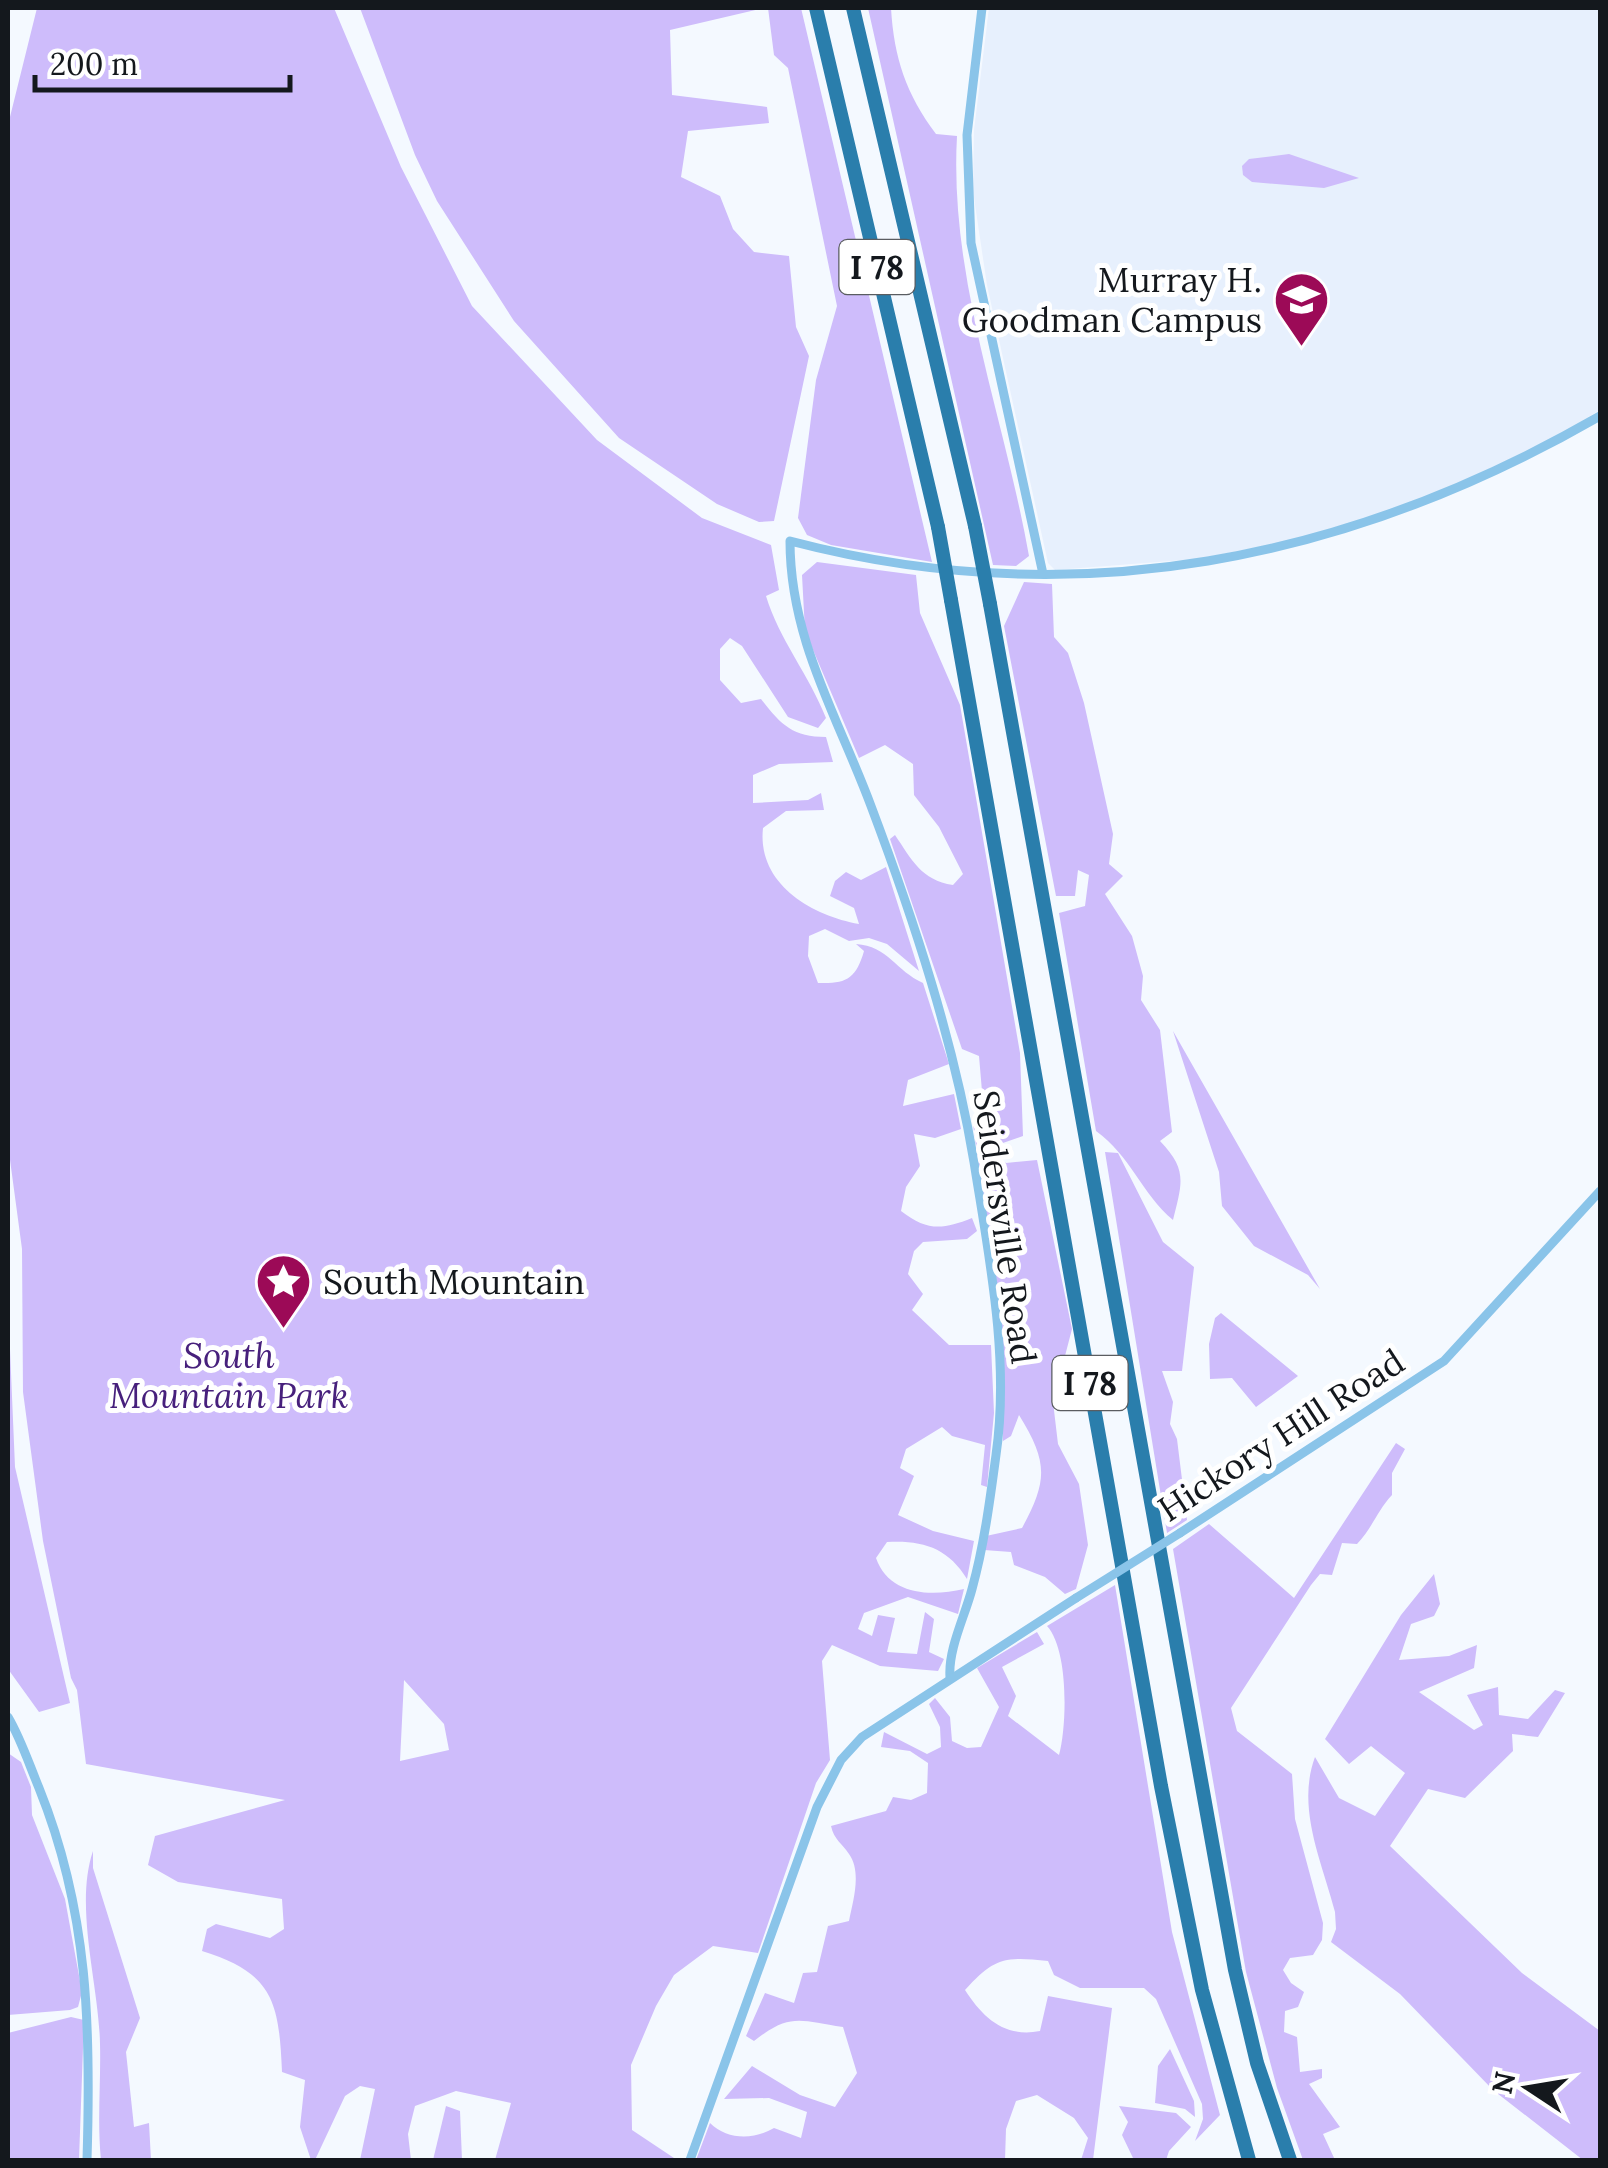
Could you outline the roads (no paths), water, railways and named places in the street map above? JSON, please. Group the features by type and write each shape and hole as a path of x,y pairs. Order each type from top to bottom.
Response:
{"highway":[{"name":"I 78","path":"816,8 938,526 1161,1786 1202,1990 1248,2160"},
{"name":"I 78","path":"852,8 975,526 1235,1970 1257,2063 1290,2160"}],"street":[{"path":"982,8 967,135 970,233 1043,574 1165,568 1318,538 1472,484 1600,416"},
{"name":"Seidersville Road","path":"950,1676 983,1534 1000,1416 1001,1371 984,1230 948,1043 877,821 806,650 794,600 790,542 921,568 1043,574"},
{"name":"Hickory Hill Road","path":"950,1676 1436,1368 1472,1335 1600,1191"},
{"path":"690,2160 832,1774 862,1737 950,1676"},
{"path":"8,1717 56,1830 73,1894 91,2030 87,2160"}],"place":[{"name":"Murray H. Goodman Campus","path":"1301,348"},
{"name":"South Mountain","path":"284,1330"}],"park label":[{"name":"South Mountain Park","path":"229,1375"}]}
